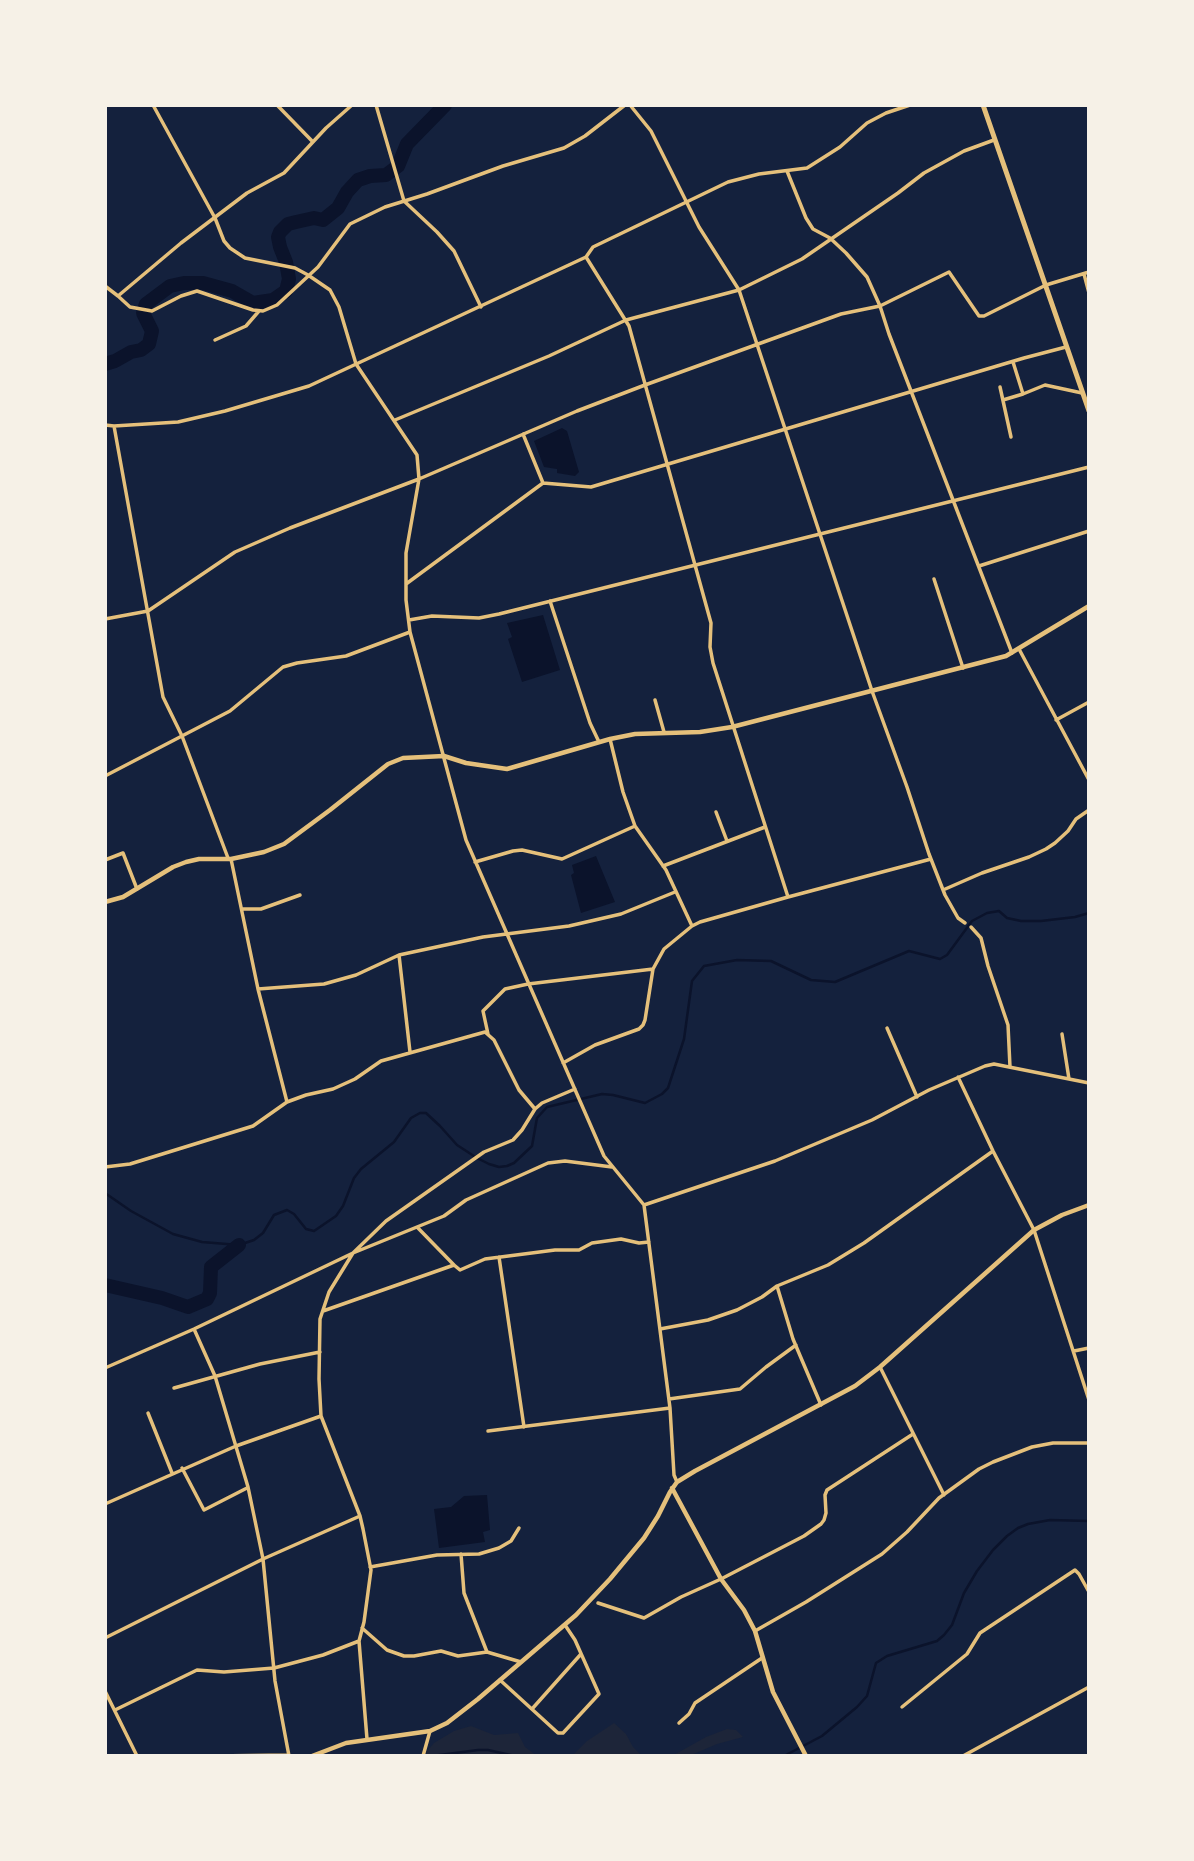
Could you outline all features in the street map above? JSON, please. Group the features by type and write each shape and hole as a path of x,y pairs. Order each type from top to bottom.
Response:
{"main road":[{"path":"983,105 1089,411"}],"street":[{"path":"153,105 230,248 245,258 295,268 330,290 339,307 356,364 417,455 419,479 406,553 410,632 463,830 475,862 604,1156 644,1205 669,1399 674,1475 677,1482"},
{"path":"277,105 313,142"},
{"path":"118,296 247,193 284,173 352,105"},
{"path":"376,105 404,201 454,251 481,307"},
{"path":"105,286 130,307 152,311 197,291 260,310 277,305 318,267 350,224 385,207 564,148 628,105 651,131 699,226 738,290 931,859 943,890 958,918 965,923"},
{"path":"105,425 178,422 309,386 586,257 593,247 728,182 807,167 840,147 867,123 909,105"},
{"path":"395,420 549,356 626,320 738,290 802,259 924,173 964,151 996,140"},
{"path":"787,171 806,218 814,229 830,238 867,277 1012,653"},
{"path":"586,257 626,320 711,623 710,647 713,663 788,897"},
{"path":"105,619 148,611 235,552 289,528 419,479 577,411 645,385 841,314 880,306 949,272 979,316 1046,285 1086,273 1089,293"},
{"path":"215,340 246,326 260,310"},
{"path":"406,584 543,483 591,487 1067,347"},
{"path":"1013,362 1023,394"},
{"path":"1003,400 1045,385 1083,393"},
{"path":"1000,387 1011,437"},
{"path":"114,426 163,697 182,736 230,858 258,989 287,1102"},
{"path":"523,434 543,483"},
{"path":"409,620 432,616 479,618 1089,467"},
{"path":"979,566 1089,531"},
{"path":"934,579 963,668"},
{"path":"550,601 590,723 599,742"},
{"path":"105,902 123,897 186,862 264,852 284,844 395,760 413,756 444,756 466,763 507,769 610,738 664,732 700,732 732,727 1012,653 1089,606"},
{"path":"105,776 230,711 283,667 346,656 410,632"},
{"path":"1019,649 1089,780"},
{"path":"655,700 664,732"},
{"path":"1056,720 1089,702"},
{"path":"610,738 622,792 635,826 663,866 692,926"},
{"path":"1082,767 1089,764"},
{"path":"943,890 1045,849 1055,843 1076,819 1089,810"},
{"path":"716,812 727,841"},
{"path":"475,862 513,850 562,859 635,826"},
{"path":"663,866 765,827"},
{"path":"105,860 123,853 137,889"},
{"path":"563,1063 595,1045 639,1029 643,1025 653,969 664,949 692,926 931,859"},
{"path":"258,989 324,984 356,975 399,955 483,937 569,926 621,914 675,892"},
{"path":"242,909 261,909 300,895"},
{"path":"971,928 981,939 1008,1025 1010,1067"},
{"path":"399,955 410,1052"},
{"path":"489,1035 483,1011 505,989 653,969"},
{"path":"887,1028 917,1097"},
{"path":"105,1167 130,1164 253,1126 287,1102 333,1089 355,1079 381,1061 485,1032 494,1040 519,1090 535,1109"},
{"path":"1062,1034 1069,1079"},
{"path":"644,1205 775,1161 872,1119 958,1077 994,1064 1089,1083"},
{"path":"958,1077 1034,1230 1089,1400"},
{"path":"367,1739 359,1641 370,1567 359,1516 321,1416 320,1319 329,1292 353,1254 386,1221 480,1154 513,1140 542,1103 576,1091"},
{"path":"660,1329 708,1320 737,1310 777,1286 828,1265 864,1244 993,1151"},
{"path":"105,1367 194,1329 353,1254 444,1216 466,1200 548,1163 565,1161 612,1167"},
{"path":"312,1756 346,1744 429,1731 447,1723 576,1615 625,1562 658,1516 677,1482 855,1386 880,1367 1034,1230 1089,1205"},
{"path":"417,1227 460,1270 485,1259 555,1250 579,1250 592,1243 621,1240 649,1242"},
{"path":"499,1257 524,1427"},
{"path":"323,1311 454,1265"},
{"path":"777,1286 796,1345 821,1405"},
{"path":"194,1329 215,1376 248,1487 263,1559 274,1668 289,1755 213,1756"},
{"path":"669,1399 740,1389 796,1345"},
{"path":"1073,1351 1089,1348"},
{"path":"174,1388 260,1364 320,1352"},
{"path":"880,1367 944,1494"},
{"path":"488,1431 670,1408"},
{"path":"148,1413 172,1473"},
{"path":"105,1504 236,1446 321,1416"},
{"path":"598,1603 644,1618 804,1536 821,1524 827,1513 827,1490 913,1434"},
{"path":"755,1631 881,1554 944,1494 979,1469 1032,1447 1053,1443 1089,1443"},
{"path":"182,1468 204,1510 248,1487"},
{"path":"672,1488 721,1579 744,1609 755,1631 773,1692 806,1756"},
{"path":"105,1638 263,1559 359,1516"},
{"path":"370,1567 437,1555 479,1554 511,1541 519,1528"},
{"path":"461,1554 464,1593 487,1652"},
{"path":"902,1707 967,1654 980,1633 1075,1570 1089,1592"},
{"path":"500,1680 558,1733 563,1733 599,1694 565,1625"},
{"path":"362,1628 387,1650 404,1656 441,1651 458,1656 487,1652 521,1662"},
{"path":"115,1710 197,1670 224,1672 274,1668 323,1655 359,1641"},
{"path":"532,1709 581,1654"},
{"path":"679,1723 689,1714 695,1703 763,1658"},
{"path":"963,1756 1089,1687"},
{"path":"105,1691 137,1756"},
{"path":"422,1756 429,1731"}],"shaded area":[{"path":"562,428 567,431 579,472 575,476 557,473 557,469 544,467 534,441"},
{"path":"543,615 560,670 522,682 508,639 512,637 507,623"},
{"path":"596,856 615,902 581,913 571,875 574,873 572,865"},
{"path":"487,1495 490,1530 483,1532 485,1542 439,1548 434,1509 451,1507 464,1496"},
{"path":"614,1723 642,1756 572,1756 587,1741"},
{"path":"471,1726 494,1735 518,1733 525,1747 537,1756 426,1756 434,1743 454,1731"},
{"path":"727,1729 736,1730 743,1737 689,1756 672,1756 706,1737"}],"waterway":[{"path":"105,364 141,350 149,344 152,331 143,313 146,304 170,286 203,283 232,291 253,303 273,300 286,291 289,279 278,237 280,232 288,224 314,218 323,220 338,208 358,180 386,175 398,166 407,144 445,105"},
{"path":"105,1193 173,1234 202,1242 239,1245 254,1240 263,1233 274,1215 287,1210 294,1214 306,1229 314,1231 336,1216 361,1169 394,1142 411,1118 420,1113 426,1113 457,1145 477,1158 499,1167 514,1163 532,1146 537,1118 547,1107 602,1094 645,1103 662,1094 668,1088 684,1039 692,981 704,966 737,960 771,961 811,980 835,982 909,951 940,959 947,955 972,921 987,913 999,911 1007,918 1021,921 1041,921 1089,913"},
{"path":"105,1285 188,1307 207,1299 210,1293 211,1267 239,1245"},
{"path":"784,1756 822,1736 857,1707 867,1696 876,1663 887,1656 937,1641 944,1635 952,1625 964,1593 977,1571 1007,1536 1028,1524 1050,1520 1089,1521"},
{"path":"432,1756 478,1750 515,1756"}]}
